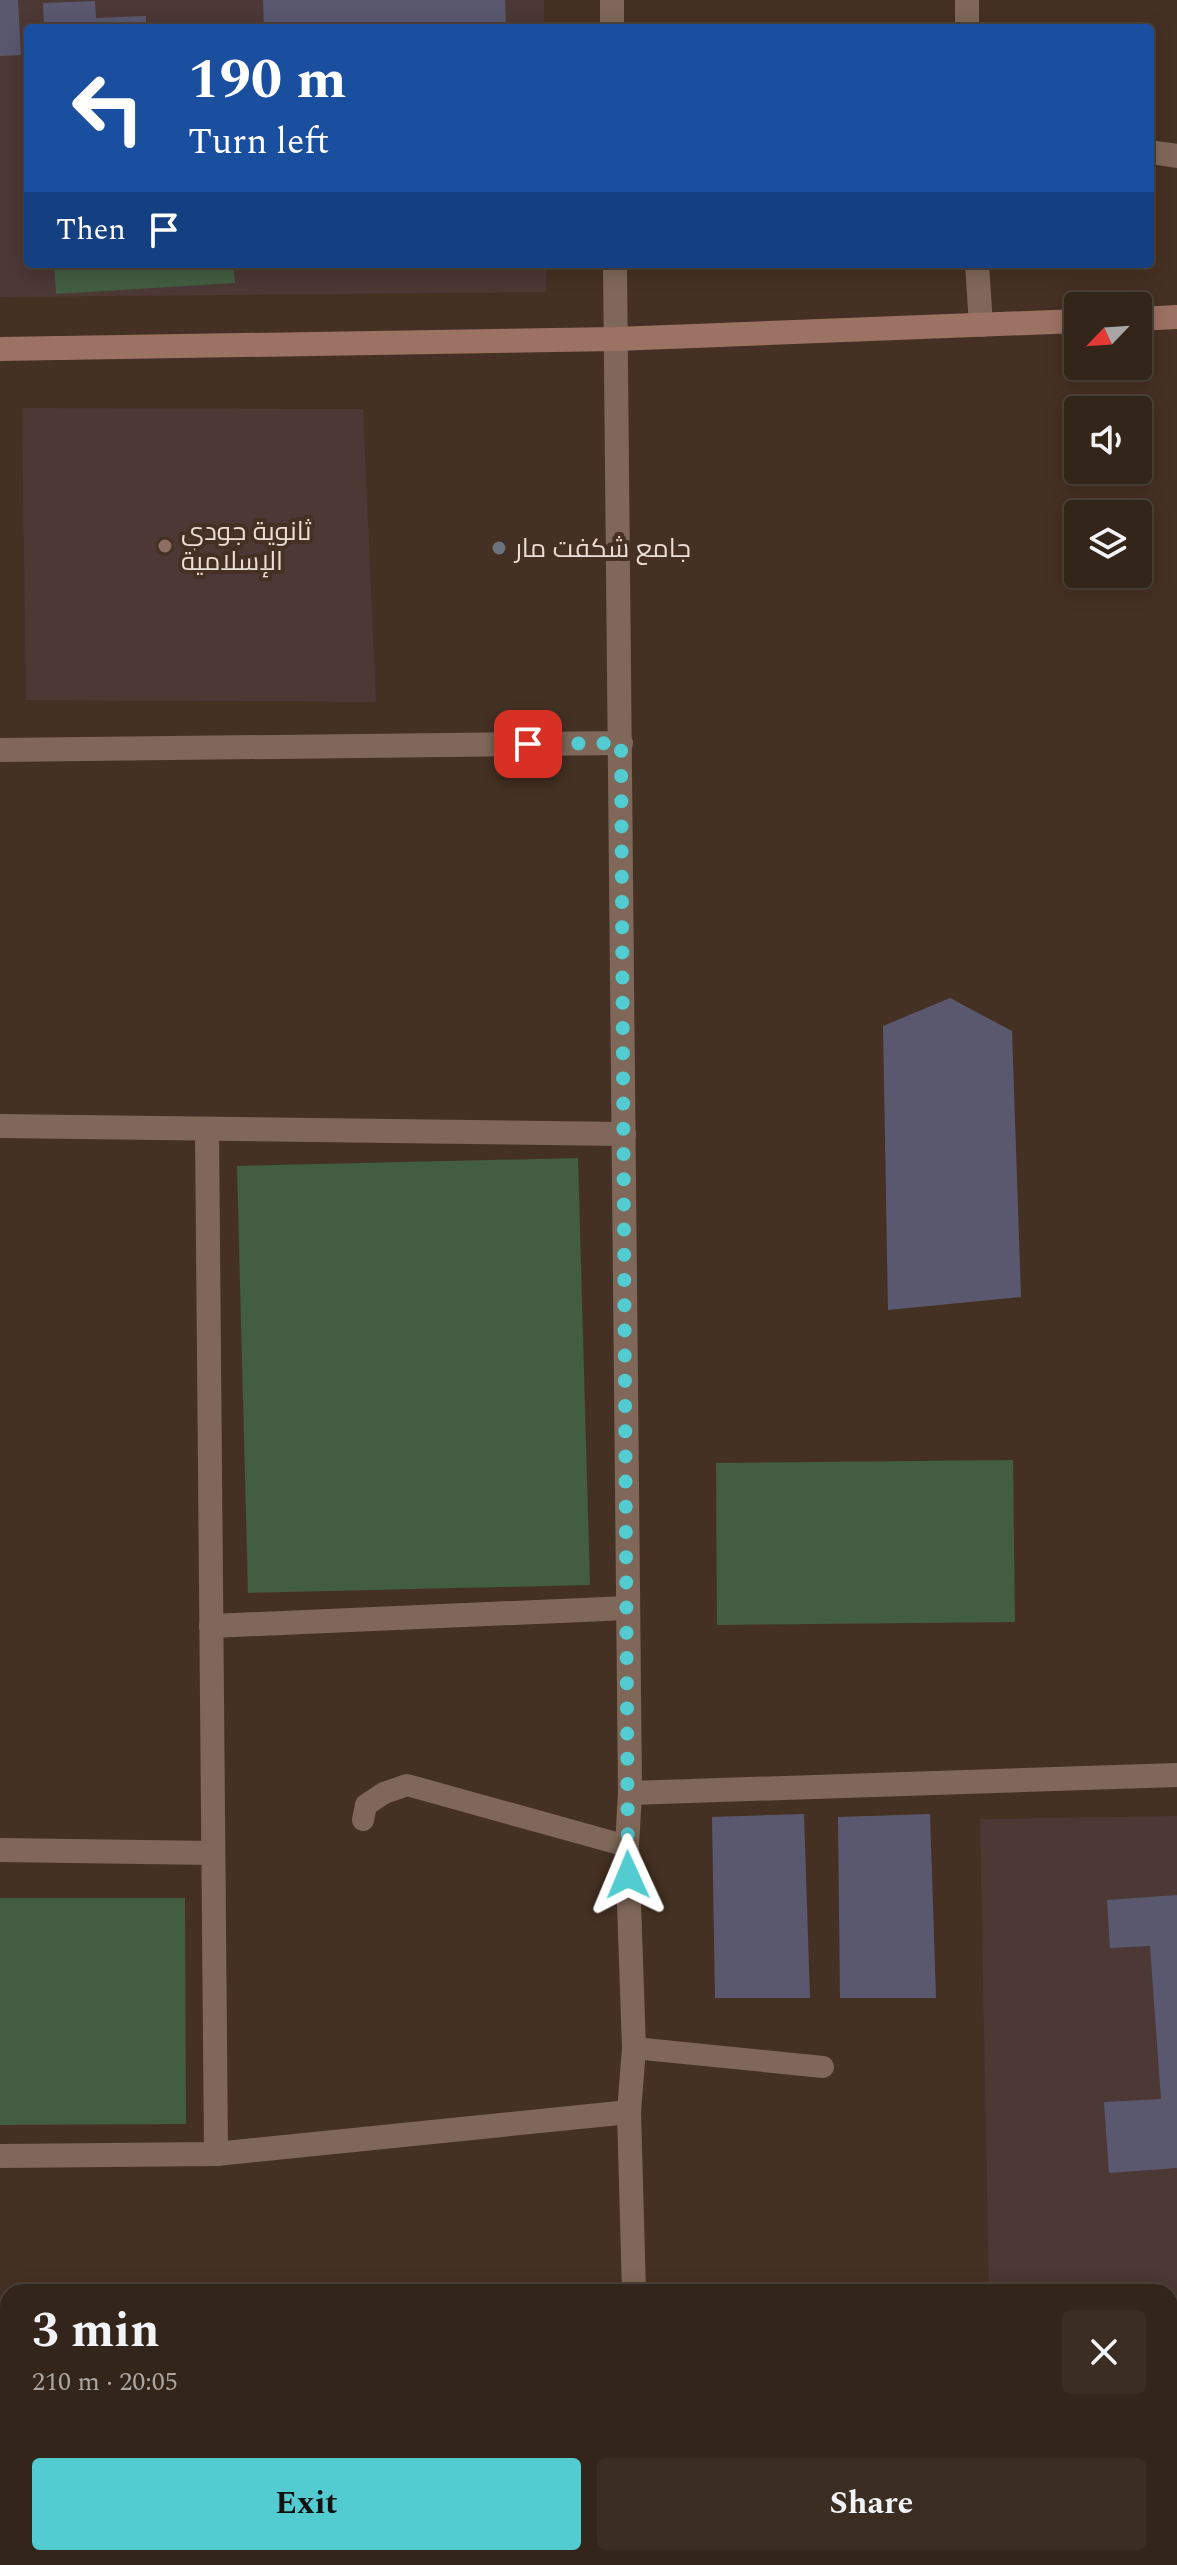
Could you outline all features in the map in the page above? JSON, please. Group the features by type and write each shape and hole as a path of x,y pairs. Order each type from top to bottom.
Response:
{"street":[{"path":"612,0 612,24"},
{"path":"967,0 967,24"},
{"path":"1154,153 1177,156"},
{"path":"615,268 630,1793 627,1846 634,2048 629,2112 634,2284"},
{"path":"977,268 981,325"},
{"path":"1152,318 1177,317"},
{"path":"0,349 616,339 1064,322"},
{"path":"0,750 621,743"},
{"path":"0,1126 624,1134"},
{"path":"207,1129 216,2154"},
{"path":"211,1626 628,1608"},
{"path":"630,1793 1177,1775"},
{"path":"0,1850 213,1853"},
{"path":"0,2156 216,2154 629,2112"}],"lane":[{"path":"363,1820 366,1805 384,1793 407,1785 627,1846"},
{"path":"634,2048 823,2067"}],"shaded area":[{"path":"0,0 544,0 544,24 24,24 24,268 546,268 546,292 0,297"},
{"path":"22,408 363,409 376,702 26,700"},
{"path":"1177,1816 1177,2284 989,2284 980,1819"}],"green space":[{"path":"54,268 233,268 235,283 56,294"},
{"path":"578,1158 590,1585 248,1593 237,1166"},
{"path":"1013,1460 1015,1622 717,1625 716,1463"},
{"path":"0,1898 185,1898 186,2124 0,2125"}],"building":[{"path":"0,0 18,0 21,55 0,56"},
{"path":"263,0 505,0 506,24 264,24"},
{"path":"95,1 96,18 146,16 146,24 44,24 43,3"},
{"path":"950,998 1012,1031 1021,1297 888,1310 883,1026"},
{"path":"804,1814 810,1998 715,1998 712,1817"},
{"path":"930,1814 936,1998 840,1998 838,1817"},
{"path":"1177,1895 1177,2168 1109,2173 1104,2102 1161,2099 1150,1946 1110,1948 1107,1900"}],"place":[{"name":"ثانوية جودي الإسلامية","path":"165,546"},
{"name":"جامع شكفت مار","path":"499,548"}],"route":[{"path":"528,744 621,743 630,1793 628,1875"}]}
